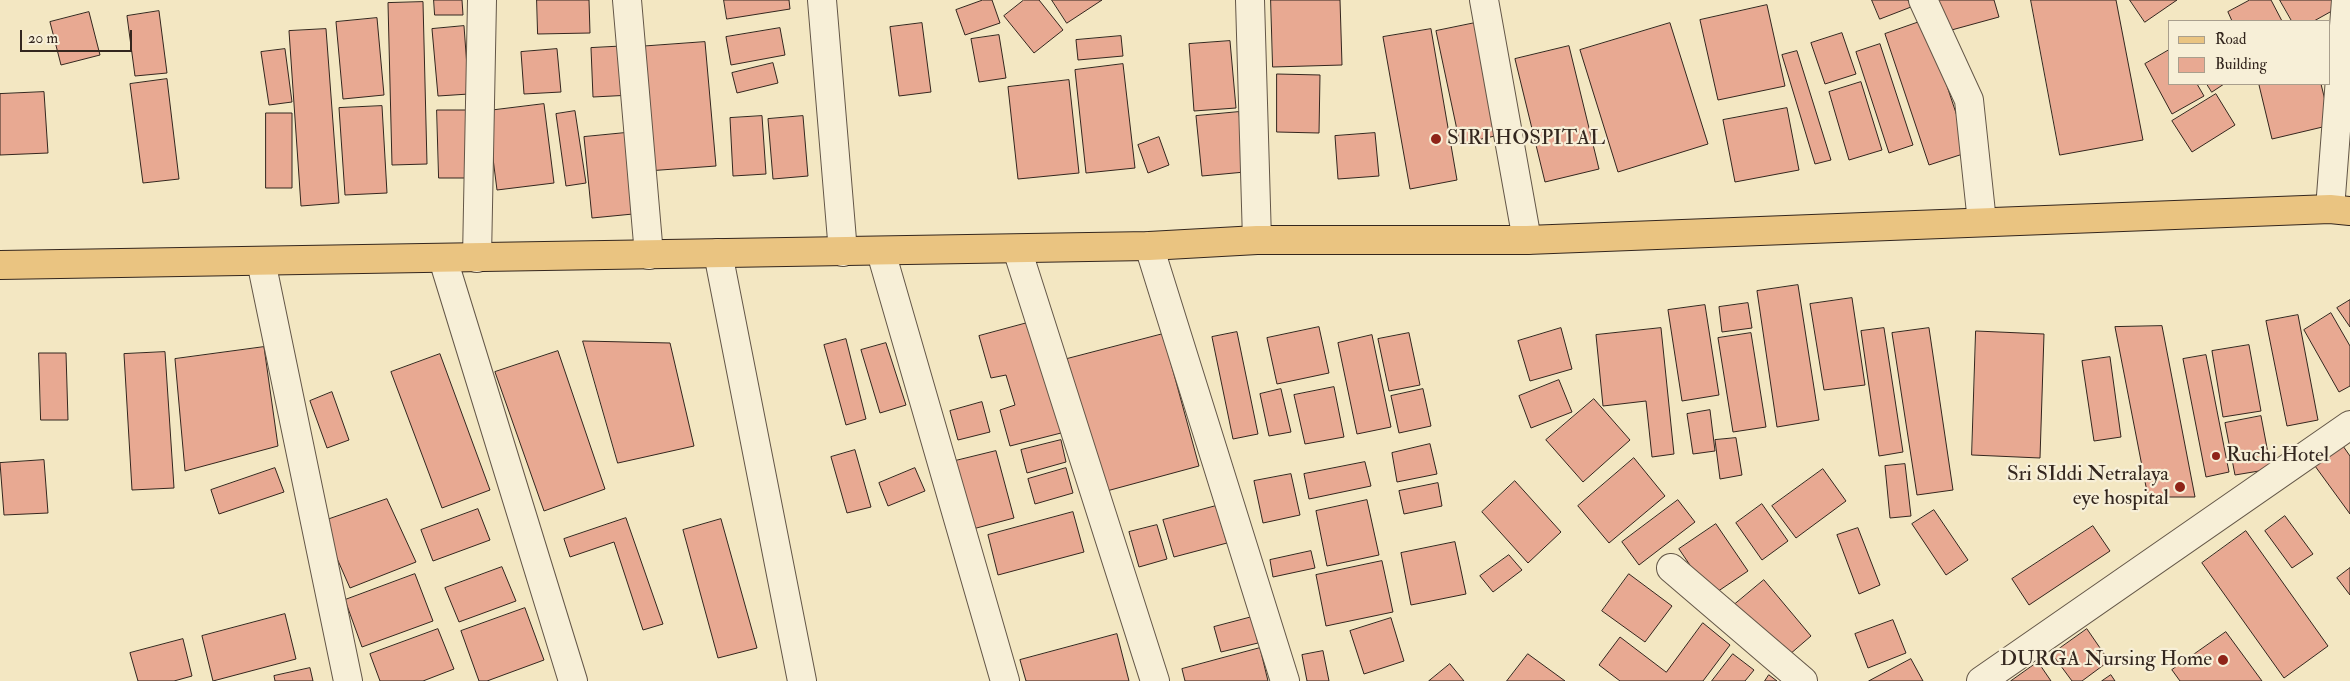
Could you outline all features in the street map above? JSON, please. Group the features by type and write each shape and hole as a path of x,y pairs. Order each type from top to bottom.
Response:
{"main road":[{"path":"0,265 881,252 1149,246 1257,240 1527,240 2340,210"}],"street":[{"path":"477,258 482,0"},
{"path":"627,0 649,255"},
{"path":"1250,0 1257,240"},
{"path":"1484,0 1527,240"},
{"path":"1923,0 1970,100 1982,222"},
{"path":"2340,210 2346,0"},
{"path":"829,3 843,252"},
{"path":"1149,246 1285,681"},
{"path":"1018,249 1155,681"},
{"path":"881,252 1005,681"},
{"path":"718,253 802,681"},
{"path":"443,259 573,681"},
{"path":"261,261 348,681"},
{"path":"1981,681 2350,425"},
{"path":"1671,568 1803,681"}],"building":[{"path":"434,0 462,0 463,15 435,15"},
{"path":"537,0 589,0 590,33 538,34"},
{"path":"724,0 789,0 790,9 727,19"},
{"path":"983,0 992,0 1000,23 965,35 956,10"},
{"path":"1024,0 1039,0 1063,30 1034,53 1004,16"},
{"path":"1052,0 1102,0 1067,23"},
{"path":"1271,0 1340,0 1342,65 1273,67"},
{"path":"1872,0 1908,0 1911,7 1880,19"},
{"path":"1928,0 1994,0 1999,17 1937,34"},
{"path":"2031,0 2116,0 2143,140 2060,155"},
{"path":"2130,0 2177,0 2145,22"},
{"path":"2250,0 2271,0 2281,20 2232,20 2228,12"},
{"path":"2280,0 2336,0 2339,7 2316,20 2291,20"},
{"path":"423,2 427,164 392,165 388,3"},
{"path":"1767,5 1785,86 1718,100 1700,20"},
{"path":"159,11 167,73 135,76 127,16"},
{"path":"89,12 100,55 61,65 50,22"},
{"path":"377,18 384,95 343,99 336,22"},
{"path":"1925,20 1969,152 1929,165 1885,34"},
{"path":"922,23 931,92 899,96 890,27"},
{"path":"1475,23 1499,135 1460,144 1436,31"},
{"path":"1670,23 1708,144 1618,172 1580,50"},
{"path":"464,26 469,94 438,96 432,29"},
{"path":"780,28 785,55 731,65 726,37"},
{"path":"326,29 339,203 301,206 289,31"},
{"path":"1431,29 1457,180 1410,189 1383,37"},
{"path":"1842,33 1856,74 1825,84 1811,43"},
{"path":"999,35 1006,78 979,82 971,39"},
{"path":"1121,36 1123,56 1078,60 1076,40"},
{"path":"1230,41 1236,108 1194,111 1189,44"},
{"path":"705,42 716,166 647,171 636,47"},
{"path":"1880,44 1913,145 1889,153 1856,52"},
{"path":"629,46 632,95 593,97 591,48"},
{"path":"1569,46 1599,169 1545,182 1515,59"},
{"path":"285,49 292,102 269,105 261,52"},
{"path":"557,49 561,92 524,94 521,52"},
{"path":"1797,51 1831,160 1815,164 1782,55"},
{"path":"2168,51 2168,85 2198,85 2204,96 2172,114 2145,64"},
{"path":"773,63 778,83 737,93 732,73"},
{"path":"1123,64 1135,168 1086,173 1075,70"},
{"path":"1277,74 1320,75 1319,133 1277,132"},
{"path":"167,79 179,179 143,183 130,84"},
{"path":"1069,80 1079,173 1018,179 1008,87"},
{"path":"1861,82 1882,150 1849,160 1829,92"},
{"path":"2208,85 2222,85 2212,92"},
{"path":"2259,85 2321,85 2331,125 2272,139"},
{"path":"44,92 48,153 0,155 0,94"},
{"path":"2216,94 2235,125 2192,152 2172,121"},
{"path":"544,104 554,183 497,190 487,111"},
{"path":"382,106 387,193 345,195 339,108"},
{"path":"1787,108 1799,170 1735,182 1723,120"},
{"path":"437,110 469,110 470,178 439,178"},
{"path":"575,111 586,183 566,186 556,114"},
{"path":"1239,112 1245,172 1202,176 1196,116"},
{"path":"266,113 292,113 292,188 266,188"},
{"path":"762,116 766,174 733,176 730,118"},
{"path":"803,116 808,176 773,179 768,119"},
{"path":"625,133 633,214 592,218 584,137"},
{"path":"1375,133 1379,176 1338,179 1335,136"},
{"path":"1159,137 1169,165 1148,173 1138,145"},
{"path":"1798,285 1819,420 1777,427 1757,291"},
{"path":"1852,298 1865,385 1824,390 1810,304"},
{"path":"2350,300 2350,327 2337,308"},
{"path":"1748,303 1752,328 1722,332 1719,307"},
{"path":"1705,305 1719,395 1682,401 1668,310"},
{"path":"2331,313 2350,346 2350,386 2339,392 2304,330"},
{"path":"2298,315 2318,420 2287,426 2266,321"},
{"path":"1031,322 1061,433 1010,446 1000,410 1015,405 1006,375 991,378 979,336"},
{"path":"2162,326 2195,497 2148,497 2115,327"},
{"path":"1319,327 1329,373 1277,384 1267,338"},
{"path":"1561,328 1572,369 1530,381 1518,341"},
{"path":"1661,328 1674,454 1652,457 1646,401 1603,406 1596,335"},
{"path":"1884,328 1903,452 1879,456 1861,331"},
{"path":"1929,328 1953,490 1917,495 1892,333"},
{"path":"1976,331 2044,334 2040,458 1972,455"},
{"path":"1237,332 1258,434 1233,439 1212,337"},
{"path":"1409,333 1420,385 1389,391 1378,339"},
{"path":"1751,333 1766,427 1733,432 1718,338"},
{"path":"1163,334 1199,466 1103,492 1067,359"},
{"path":"1372,335 1391,427 1357,434 1338,343"},
{"path":"846,339 866,419 846,425 824,345"},
{"path":"583,341 670,343 694,446 618,463"},
{"path":"886,343 906,405 880,413 861,350"},
{"path":"2249,345 2261,411 2223,417 2212,351"},
{"path":"264,347 278,446 185,471 175,359"},
{"path":"558,351 605,489 544,511 495,372"},
{"path":"165,352 174,488 132,490 124,354"},
{"path":"39,353 66,353 68,420 41,420"},
{"path":"440,354 490,490 442,508 391,372"},
{"path":"2206,355 2229,472 2206,477 2183,359"},
{"path":"2110,357 2121,437 2094,441 2082,361"},
{"path":"1559,380 1572,412 1531,428 1519,396"},
{"path":"1334,387 1344,437 1305,444 1294,395"},
{"path":"1281,389 1291,432 1269,436 1260,394"},
{"path":"1423,389 1431,426 1399,433 1391,396"},
{"path":"332,392 349,440 327,448 310,401"},
{"path":"1594,399 1630,440 1583,482 1546,440"},
{"path":"982,402 990,432 958,440 950,411"},
{"path":"1710,410 1715,451 1693,454 1687,414"},
{"path":"2261,416 2271,469 2235,475 2225,423"},
{"path":"1736,438 1742,475 1720,479 1715,440"},
{"path":"1061,440 1066,462 1027,473 1021,450"},
{"path":"1430,444 1437,474 1397,482 1392,453"},
{"path":"2343,446 2350,456 2350,514 2315,466"},
{"path":"855,450 871,507 847,513 831,457"},
{"path":"996,451 1014,518 969,530 951,462"},
{"path":"1634,458 1665,496 1609,543 1578,506"},
{"path":"44,460 48,513 4,515 0,463"},
{"path":"1365,462 1371,486 1309,499 1304,474"},
{"path":"1905,464 1911,516 1890,518 1885,466"},
{"path":"275,468 284,492 219,514 211,490"},
{"path":"915,468 925,491 888,506 879,483"},
{"path":"1066,468 1073,493 1035,504 1028,479"},
{"path":"1823,469 1846,501 1796,538 1772,506"},
{"path":"1291,474 1300,515 1263,523 1254,481"},
{"path":"1515,481 1561,532 1528,563 1482,512"},
{"path":"1438,483 1442,506 1404,514 1399,491"},
{"path":"387,499 416,562 350,588 321,522"},
{"path":"1367,500 1379,555 1327,566 1316,511"},
{"path":"1678,500 1695,522 1639,565 1622,542"},
{"path":"1762,504 1788,541 1762,560 1736,523"},
{"path":"1216,506 1227,543 1174,557 1163,520"},
{"path":"478,509 490,540 433,561 421,530"},
{"path":"1934,510 1968,560 1946,575 1912,524"},
{"path":"1073,512 1084,552 998,575 988,535"},
{"path":"2285,516 2313,554 2292,568 2265,531"},
{"path":"626,518 663,624 643,630 614,542 570,557 564,539"},
{"path":"721,519 757,648 718,658 683,530"},
{"path":"1716,524 1748,571 1711,596 1679,549"},
{"path":"1157,525 1167,559 1139,567 1129,532"},
{"path":"2093,526 2110,551 2029,605 2012,579"},
{"path":"1858,528 1880,585 1859,594 1837,535"},
{"path":"2246,531 2328,646 2284,678 2202,563"},
{"path":"1455,542 1466,594 1411,605 1401,553"},
{"path":"1311,551 1315,568 1273,577 1270,560"},
{"path":"1509,555 1522,570 1493,592 1480,576"},
{"path":"1382,561 1393,612 1326,626 1316,575"},
{"path":"502,567 516,601 459,622 445,588"},
{"path":"2350,568 2350,595 2337,578"},
{"path":"415,574 433,621 362,647 345,600"},
{"path":"1629,574 1672,606 1645,642 1602,611"},
{"path":"1764,580 1811,636 1782,661 1734,605"},
{"path":"525,608 544,660 487,681 479,681 461,631"},
{"path":"285,614 296,659 213,681 202,636"},
{"path":"1252,617 1258,643 1221,652 1214,627"},
{"path":"1391,618 1404,661 1364,674 1350,631"},
{"path":"1893,620 1906,653 1868,668 1855,634"},
{"path":"1703,623 1730,645 1703,681 1620,681 1599,665 1620,637 1666,672"},
{"path":"438,629 454,669 423,681 380,681 370,654"},
{"path":"2087,629 2109,661 2082,681 2072,681 2052,654"},
{"path":"2226,632 2262,681 2180,681 2172,670"},
{"path":"1117,634 1129,681 1026,681 1020,660"},
{"path":"183,639 192,676 174,681 138,681 130,653"},
{"path":"1260,648 1268,681 1185,681 1182,669"},
{"path":"1323,651 1329,681 1307,681 1302,655"},
{"path":"1528,654 1565,681 1507,681"},
{"path":"1733,654 1754,670 1745,681 1712,681"},
{"path":"1911,659 1923,681 1869,681"},
{"path":"2038,662 2051,681 2011,681"},
{"path":"1450,664 1464,681 1429,681"},
{"path":"310,668 313,681 275,681 274,676"},
{"path":"1769,675 1777,681 1765,681"},
{"path":"2111,675 2115,681 2102,681"}],"place":[{"name":"SIRI HOSPITAL","path":"1436,139"},
{"name":"Ruchi Hotel","path":"2216,456"},
{"name":"Sri SIddi Netralaya eye hospital","path":"2180,487"},
{"name":"DURGA Nursing Home","path":"2223,660"}]}
